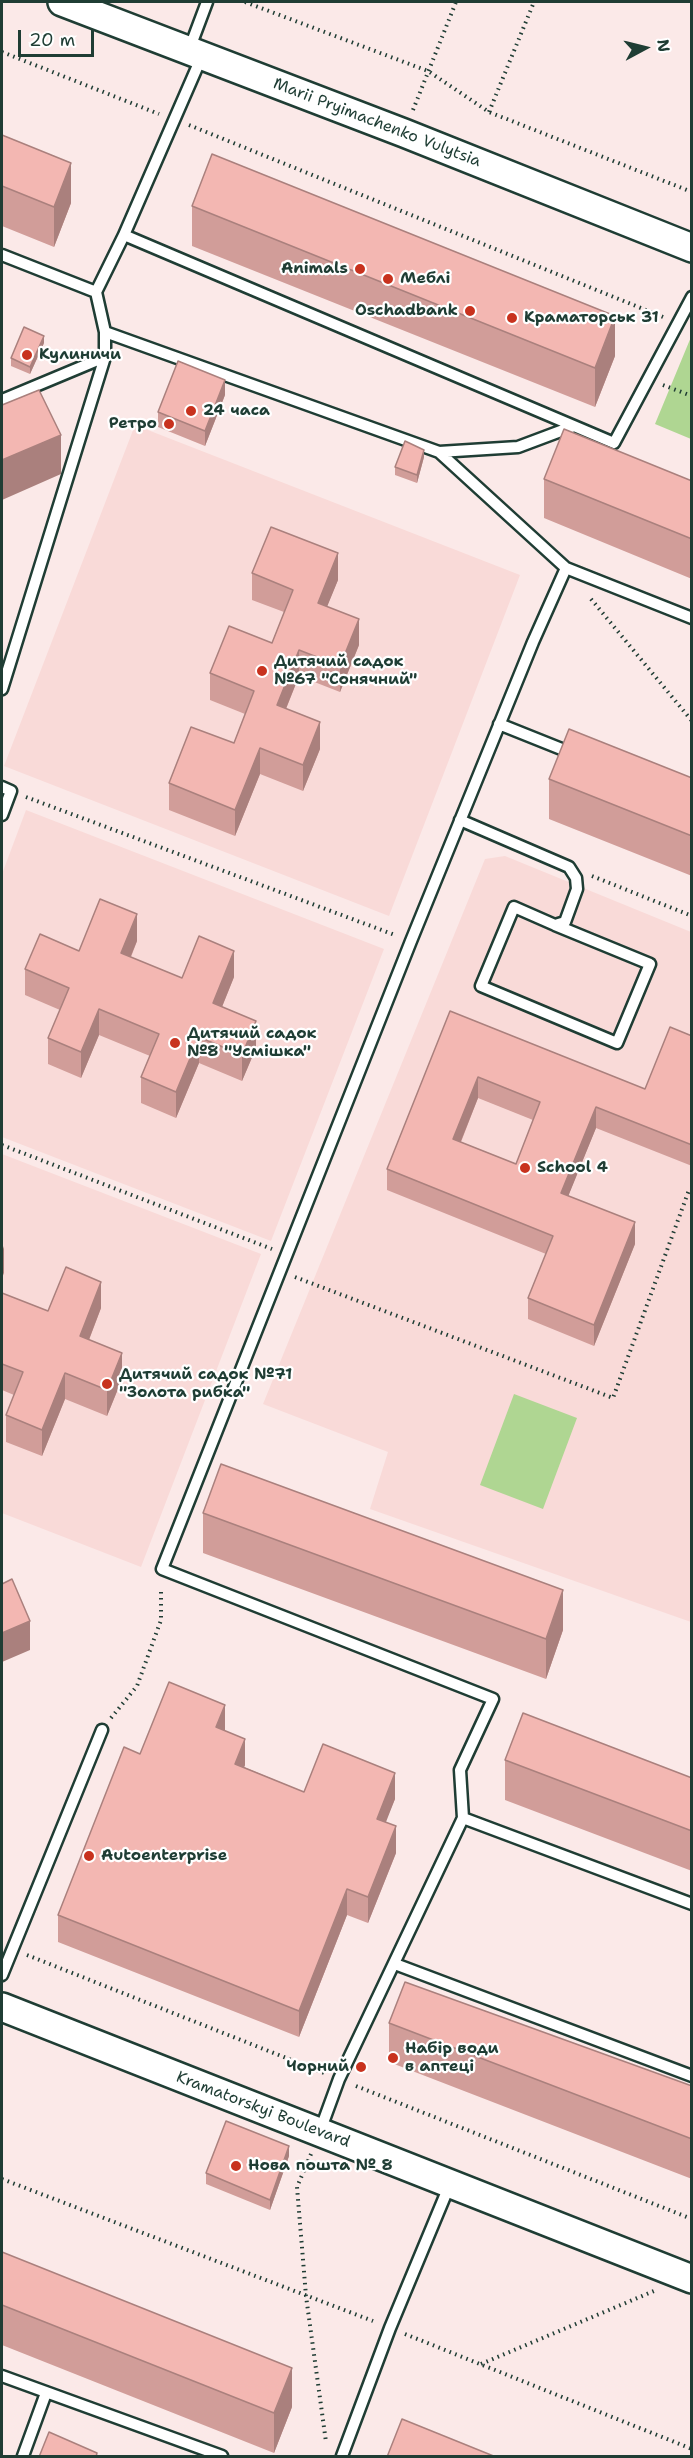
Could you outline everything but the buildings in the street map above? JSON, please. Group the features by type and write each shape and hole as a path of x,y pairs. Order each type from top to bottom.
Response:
{"street":[{"name":"Marii Pryimachenko Vulytsia","path":"62,2 404,133 692,248"},
{"name":"Kramatorskyi Boulevard","path":"2,2007 689,2278"}],"lane":[{"path":"2,689 105,357 105,332 96,292 175,119 196,53 207,2"},
{"path":"124,235 614,443 692,297"},
{"path":"2,255 96,292"},
{"path":"105,332 439,452 566,568 692,618"},
{"path":"2,400 105,357"},
{"path":"439,452 518,447 574,426"},
{"path":"320,2131 339,2079 462,1818 460,1770 493,1699 162,1569 411,941 499,724 566,568"},
{"path":"499,724 584,758"},
{"path":"2,815 6,789"},
{"path":"460,820 569,867 576,878 578,889 560,923"},
{"path":"514,907 560,923 572,932 650,964 617,1042 481,986 514,907"},
{"path":"2,1975 102,1730"},
{"path":"462,1818 692,1904"},
{"path":"395,1964 692,2076"},
{"path":"342,2457 390,2328 450,2184"},
{"path":"2,2376 222,2457"},
{"path":"22,2457 46,2393"}],"path":[{"path":"246,2 428,71 489,112 692,192"},
{"path":"404,133 456,2"},
{"path":"489,112 534,2"},
{"path":"2,52 175,119 678,323"},
{"path":"648,379 692,396"},
{"path":"566,568 692,722"},
{"path":"6,789 411,941"},
{"path":"569,867 692,916"},
{"path":"2,1145 286,1255"},
{"path":"280,1272 613,1398 688,1190 692,1191"},
{"path":"102,1730 137,1686 161,1620 162,1569"},
{"path":"320,2131 297,2187 306,2296 327,2445"},
{"path":"2,2179 390,2328 692,2449"},
{"path":"481,2364 689,2278"}],"shaded area":[{"name":"Дитячий садок №67 \"Сонячний\"","path":"135,425 520,575 389,916 4,766"},
{"name":"Дитячий садок №8 \"Усмішка\"","path":"26,810 384,949 271,1241 2,1137 2,874"},
{"name":"School 4","path":"505,856 691,932 691,1622 370,1509 388,1452 263,1404 485,859"},
{"name":"Дитячий садок №71 \"Золота рибка\"","path":"2,1154 261,1254 141,1567 2,1513"}],"green space":[{"path":"691,337 691,439 655,424"},
{"path":"514,1394 577,1418 543,1509 480,1485"}],"place":[{"name":"Animals","path":"360,269"},
{"name":"Меблі","path":"388,279"},
{"name":"Oschadbank","path":"470,311"},
{"name":"Краматорськ 31","path":"512,318"},
{"name":"Кулиничи","path":"27,355"},
{"name":"24 часа","path":"191,411"},
{"name":"Ретро","path":"169,424"},
{"name":"Дитячий садок №67 \"Сонячний\"","path":"262,671"},
{"name":"Дитячий садок №8 \"Усмішка\"","path":"175,1043"},
{"name":"School 4","path":"525,1168"},
{"name":"Дитячий садок №71 \"Золота рибка\"","path":"107,1384"},
{"name":"Autoenterprise","path":"89,1856"},
{"name":"Набір води в аптеці","path":"393,2058"},
{"name":"Чорний","path":"361,2067"},
{"name":"Нова пошта № 8","path":"236,2166"}]}
